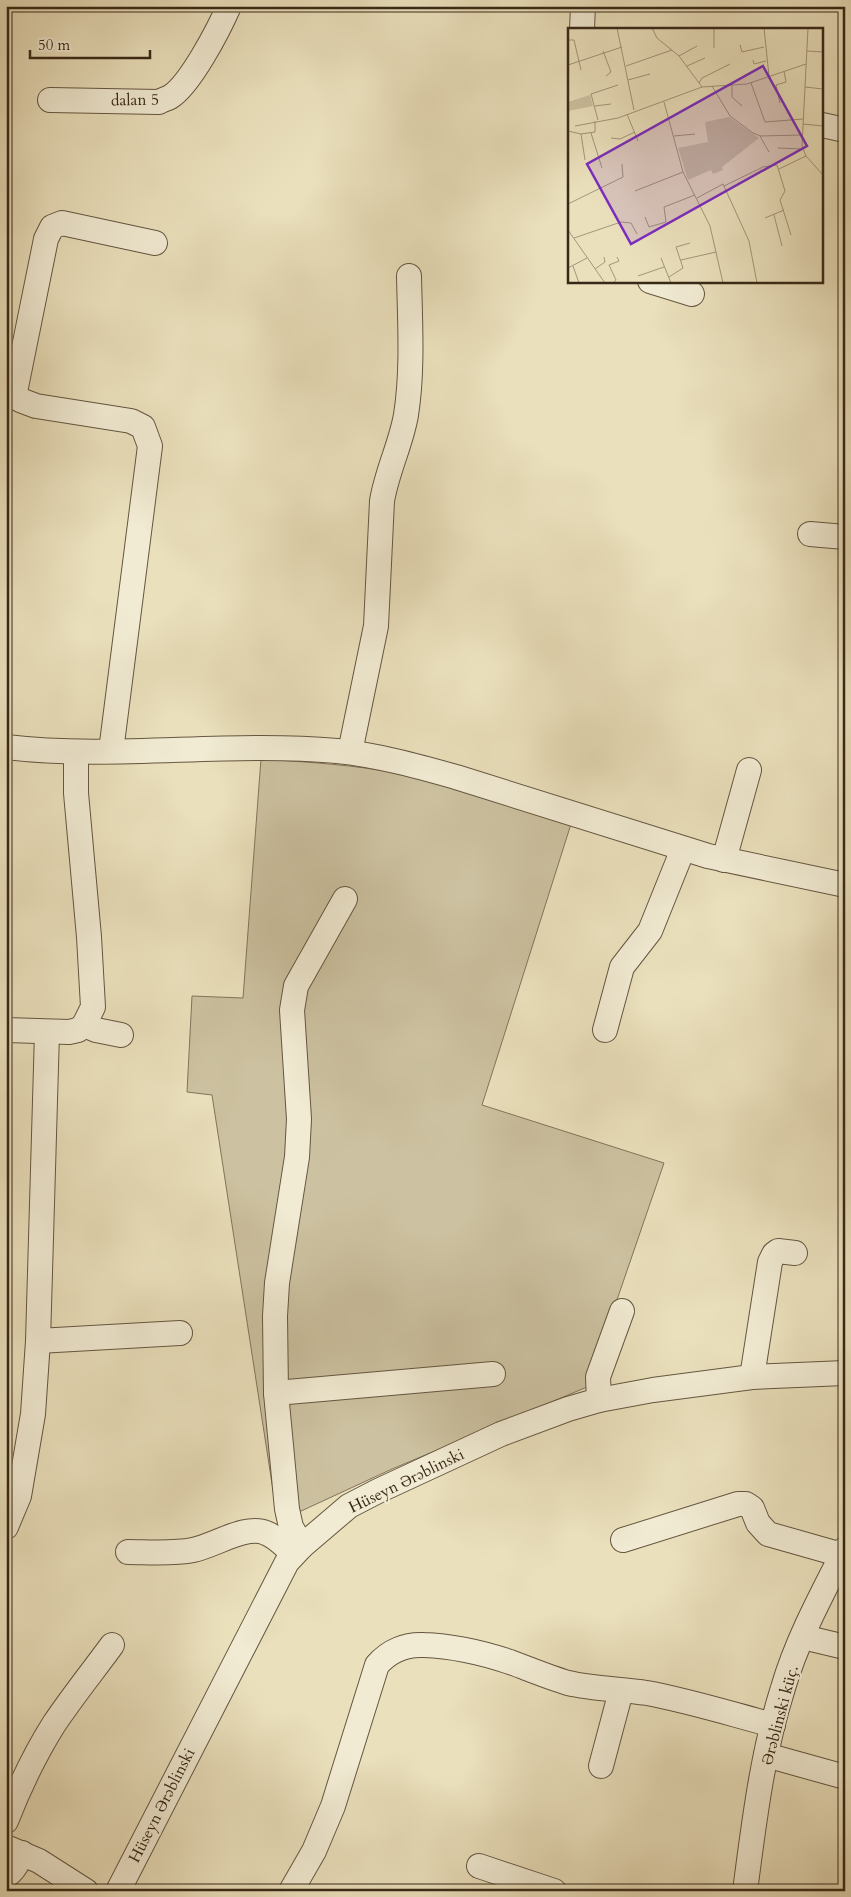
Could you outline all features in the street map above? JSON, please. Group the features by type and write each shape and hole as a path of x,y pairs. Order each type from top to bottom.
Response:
{"street":[{"name":"dalan 5","path":"50,100 159,102 170,97 183,85 203,56 229,6"},
{"path":"582,6 582,28"},
{"path":"824,125 845,130"},
{"path":"111,751 150,446 142,427 131,421 36,406 20,400 15,392 46,239 52,227 62,223 155,242"},
{"path":"350,752 376,626 382,500 406,414 409,369 409,276"},
{"path":"653,282 692,294"},
{"path":"810,534 845,537"},
{"path":"6,747 76,752 285,749 350,752 441,772 724,860 845,885"},
{"path":"6,1030 69,1032 78,1030 84,1025 93,1007 76,793 76,752"},
{"path":"724,860 749,770"},
{"path":"605,1030 622,967 650,931 684,849"},
{"path":"298,1550 287,1509 276,1393 275,1316 277,1283 297,1157 299,1119 292,1010 296,986 345,899"},
{"path":"84,1025 96,1030 121,1035"},
{"path":"6,1527 19,1496 30,1437 38,1341 47,1032"},
{"path":"752,1377 770,1262 778,1251 794,1253"},
{"path":"599,1400 598,1377 622,1311"},
{"path":"38,1341 180,1333"},
{"name":"Hüseyn Ərəblinski","path":"118,1891 279,1576 298,1550 349,1506 501,1434 568,1409 599,1400 653,1390 752,1377 845,1373"},
{"path":"276,1393 493,1374"},
{"path":"623,1540 738,1504 746,1504 752,1508 758,1523 768,1534 843,1552"},
{"path":"128,1552 192,1550 256,1530 265,1532 298,1550"},
{"name":"Ərəblinski küç.","path":"745,1891 756,1806 766,1755 783,1687 803,1637 843,1552"},
{"path":"803,1637 845,1647"},
{"path":"292,1891 314,1851 334,1806 377,1665 389,1653 405,1647 422,1644 456,1648 511,1662 568,1682 686,1701 773,1725"},
{"path":"6,1821 43,1743 55,1723 112,1646"},
{"path":"601,1766 621,1691"},
{"path":"766,1755 845,1777"},
{"path":"13,1868 39,1862 86,1891"},
{"path":"479,1866 554,1891"}],"shaded area":[{"path":"261,759 350,766 402,774 466,791 571,824 482,1105 664,1163 587,1387 392,1469 299,1512 277,1516 212,1095 187,1092 192,996 243,998"}]}
